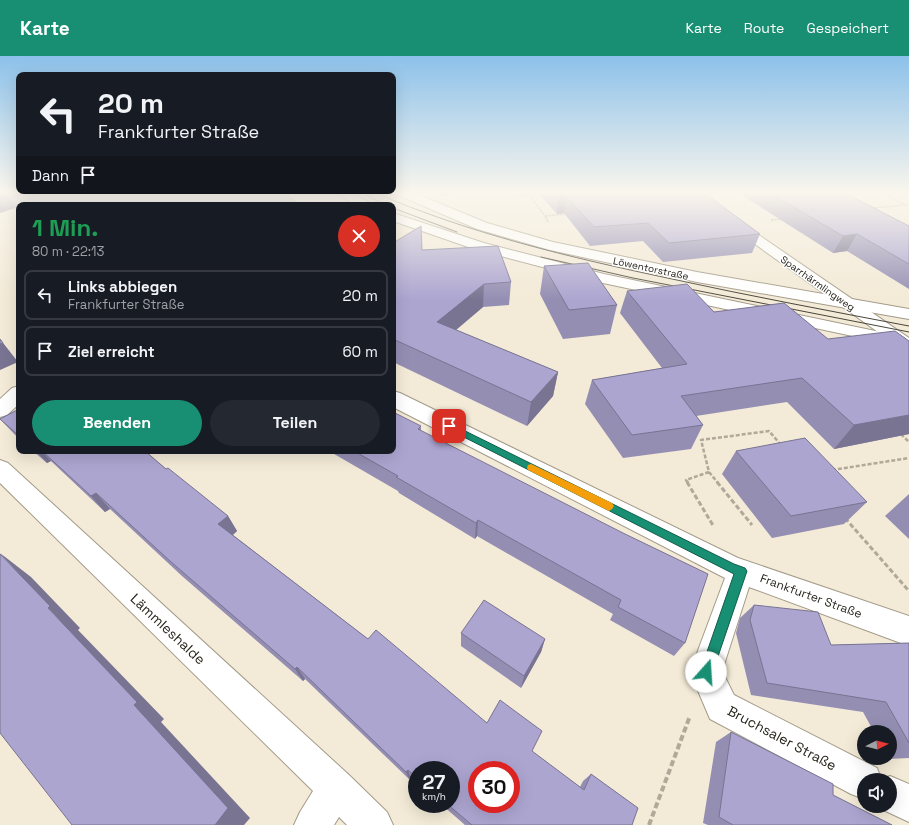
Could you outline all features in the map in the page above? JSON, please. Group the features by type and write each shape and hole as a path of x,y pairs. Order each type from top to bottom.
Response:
{"street":[{"name":"Löwentorstraße","path":"425,228 479,246 603,278 907,344"},
{"name":"Löwentorstraße","path":"488,228 550,246 697,277 909,314"},
{"name":"Sparrhärmlingweg","path":"740,228 907,344"},
{"path":"0,410 16,396"},
{"name":"Frankfurter Straße","path":"396,400 724,564 909,631"},
{"name":"Lämmleshalde","path":"0,469 374,825"},
{"path":"706,672 741,571"},
{"name":"Bruchsaler Straße","path":"706,672 722,707 857,777"},
{"path":"313,825 336,788"},
{"path":"897,798 909,804"}],"path":[{"path":"752,525 709,472 700,440 769,431 783,447"},
{"path":"904,433 900,434 909,442"},
{"path":"830,471 909,458"},
{"path":"709,472 686,480 741,571"},
{"path":"842,515 909,591"},
{"path":"649,825 706,672"}],"building":[{"path":"418,228 421,228 422,250 498,246 511,282 484,284 437,322 558,372 531,402 396,340 396,241"},
{"path":"653,228 752,228 760,234 669,243"},
{"path":"829,228 909,228 909,264 857,234 843,236"},
{"path":"588,263 617,305 569,310 544,266"},
{"path":"687,284 714,312 784,303 828,339 895,331 909,341 909,415 854,425 802,378 681,396 703,425 632,435 592,380 687,364 627,291"},
{"path":"16,411 16,433 0,419"},
{"path":"396,414 421,426 418,429 625,534 708,574 685,643 618,607 621,600 478,520 476,523 396,477 398,476 359,454 396,454"},
{"path":"805,438 867,502 791,516 736,451"},
{"path":"45,454 148,454 228,516 218,524 368,639 376,630 487,723 500,700 542,731 532,751 584,790 591,774 638,808 632,825 472,825 458,813 460,813 460,761 408,761 408,770 406,772 297,667 295,669 170,561 96,493 91,496"},
{"path":"0,554 50,606 48,608 137,702 134,705 228,808 215,825 72,825 0,733"},
{"path":"484,600 545,639 524,676 461,633"},
{"path":"754,605 818,612 831,645 909,643 909,743 886,702 767,683 750,620"},
{"path":"731,732 833,784 833,795 857,807 857,813 868,813 892,825 733,825 719,817"}],"tram line":[{"path":"446,228 457,232"},
{"path":"470,228 520,243 633,271 909,326"},
{"path":"541,257 633,278 909,332"}],"slow traffic":[{"path":"531,468 609,506"}],"route":[{"path":"449,426 731,568 741,571 706,672"}]}
